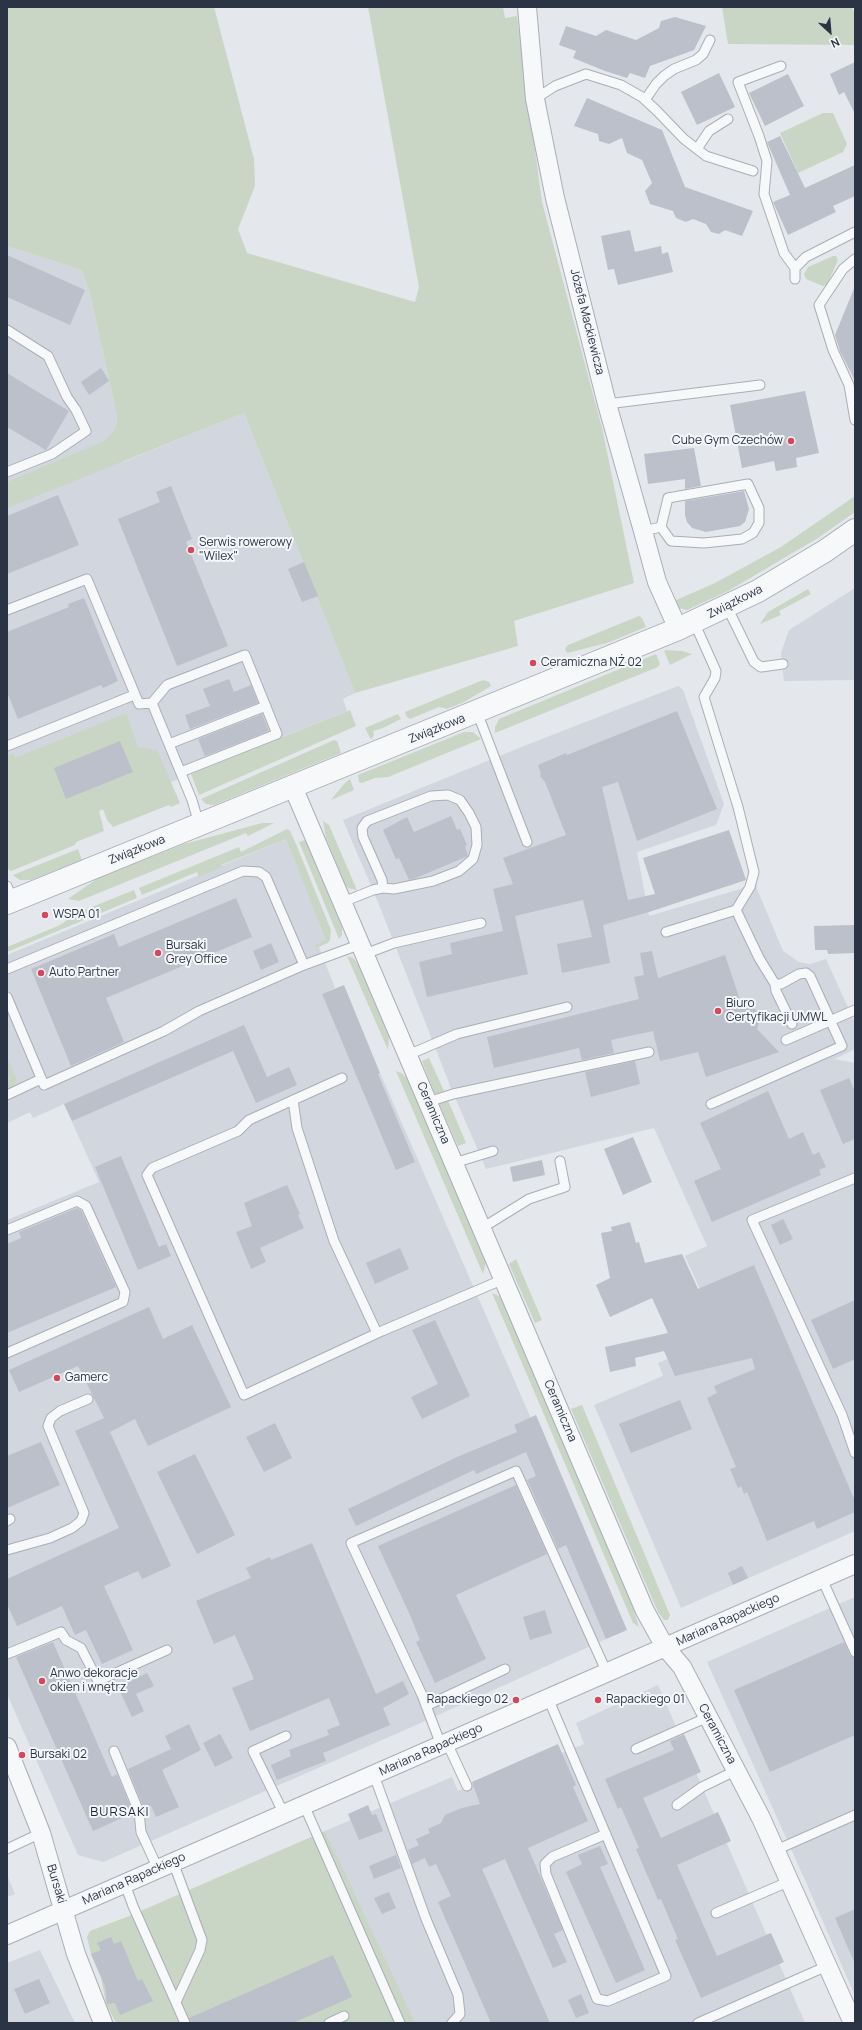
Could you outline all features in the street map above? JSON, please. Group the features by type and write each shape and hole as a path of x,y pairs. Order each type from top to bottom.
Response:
{"street":[{"name":"Józefa Mackiewicza","path":"527,7 535,99 555,198 607,404 658,582 686,626"},
{"name":"Związkowa","path":"9,897 200,825 686,626 727,607 791,572 855,530"},
{"name":"Ceramiczna","path":"293,787 645,1611 665,1647 682,1668 737,1770 776,1850 853,2023"},
{"name":"Mariana Rapackiego","path":"7,1935 855,1564"},
{"name":"Bursaki","path":"7,1747 41,1833 78,1960 103,2023"}],"lane":[{"path":"646,100 656,84 664,76 674,69 696,60 703,54 710,40"},
{"path":"782,66 738,82 767,161 764,194 784,253 795,268 795,279"},
{"path":"535,99 556,86 586,74 621,85 646,100 684,139 706,156 753,171"},
{"path":"697,149 709,132 728,119"},
{"path":"795,268 806,257 855,232"},
{"path":"855,259 843,269 819,305 833,350 849,385 855,420"},
{"path":"7,330 48,356 67,397 76,410 86,431 52,454 7,472"},
{"path":"607,404 760,385"},
{"path":"748,484 759,508 759,523 753,533 742,539 704,543 671,541 661,527 668,498 748,484"},
{"path":"643,531 661,527"},
{"path":"7,610 87,578 139,704 152,703 167,686 245,655 277,734 181,772"},
{"path":"727,607 754,662 760,667 782,664"},
{"path":"666,932 736,910 750,888 754,872 738,807 704,697 715,678 716,671 686,626"},
{"path":"7,746 134,695"},
{"path":"152,703 181,772 200,825"},
{"path":"169,744 266,706"},
{"path":"477,712 527,842"},
{"path":"343,902 383,888 394,889 433,881 459,871 473,860 478,845 476,827 460,800 448,795 431,796 367,821 362,828 363,837 382,880 383,888"},
{"path":"7,969 243,871 259,872 266,877 304,965"},
{"path":"736,910 759,958 775,984 776,991 792,1024"},
{"path":"7,997 44,1085 164,1031 199,1011 304,965 363,949 481,923"},
{"path":"711,1104 842,1046 810,976 806,973 799,974 781,984 775,984"},
{"path":"408,1055 457,1034 567,1007"},
{"path":"786,1040 855,1010"},
{"path":"428,1102 453,1094 648,1052"},
{"path":"342,1078 249,1120 238,1131 152,1168 147,1175 244,1395 377,1334 504,1279"},
{"path":"7,1095 42,1080"},
{"path":"293,1100 297,1128 334,1242 377,1334"},
{"path":"454,1163 493,1151"},
{"path":"482,1228 529,1199 565,1187 560,1161"},
{"path":"855,1178 752,1220 842,1415 855,1453"},
{"path":"7,1230 77,1201 86,1206 125,1292 123,1302 7,1353"},
{"path":"7,1550 50,1538 72,1528 81,1520 84,1513 48,1426 51,1418 60,1411 88,1399"},
{"path":"467,1786 444,1744 351,1543 516,1471 607,1673"},
{"path":"822,1579 855,1652"},
{"path":"7,1654 61,1632 66,1640 81,1648 98,1681 167,1650"},
{"path":"426,1706 505,1669"},
{"path":"548,1698 606,1834 666,1976 608,2001 597,1999 546,1874 546,1864 552,1857 606,1834"},
{"path":"636,1749 708,1717"},
{"path":"284,1814 253,1751 286,1736"},
{"path":"114,1751 139,1812 141,1832 145,1844 165,1865 202,1940 200,1950 176,2002"},
{"path":"677,1805 702,1787 737,1770"},
{"path":"374,1775 426,1919 458,1995 460,2014 452,2023"},
{"path":"304,1805 400,2023"},
{"path":"776,1850 855,1815"},
{"path":"7,1849 41,1833"},
{"path":"716,1913 790,1881"},
{"path":"125,1884 133,1906 185,2023"},
{"path":"698,2023 828,1966"},
{"path":"329,2023 344,2016"}],"shaded area":[{"path":"7,246 82,270 90,294 117,415 116,425 112,433 123,462 244,413 355,693 343,699 347,711 7,848"},
{"path":"855,588 855,680 784,681 781,653 789,630"},
{"path":"678,686 683,690 724,804 716,825 637,852 649,916 740,889 751,884 756,879 757,889 783,951 799,962 810,964 826,959 855,1023 855,1049 835,1059 855,1063 855,1531 681,1608 594,1405 663,1376 658,1363 721,1336 685,1256 707,1246 654,1128 486,1169 451,1088 378,902 343,820 524,746"},
{"path":"286,839 328,943 319,947 335,988 322,994 360,1082 380,1073 624,1631 405,1730 103,1862 78,1855 7,1694 7,1220 99,1182 64,1104 33,1118 30,1112 7,1123 7,955"},
{"path":"855,1597 855,1996 805,1880 707,1662"},
{"path":"658,1685 805,2023 411,2023 325,1831 452,1777 458,1791 553,1748 557,1755 584,1744 576,1723"},
{"path":"7,1875 15,1894 7,1897"},
{"path":"40,1950 75,2023 7,2023 7,1963"}],"green space":[{"path":"7,7 214,7 254,159 255,186 238,229 247,253 415,302 419,287 368,7 503,7 505,18 517,16 542,202 602,428 634,583 514,621 518,646 355,693 244,413 7,508 7,482 104,441 112,433 116,425 117,415 90,294 82,270 7,246"},
{"path":"722,7 852,7 855,15 855,45 728,44"},
{"path":"823,113 833,113 847,144 843,152 798,173 780,133"},
{"path":"836,256 838,260 827,285 823,286 806,279 804,274 808,267"},
{"path":"855,496 855,512 818,538 728,591 687,610 678,608 674,601 715,583 781,547"},
{"path":"808,589 811,594 779,611 781,615 760,624 768,612"},
{"path":"639,616 642,618 646,627 607,643 567,653 565,649 568,645"},
{"path":"664,651 682,651 692,654 670,665"},
{"path":"656,654 660,664 658,667 495,733 495,727 499,719"},
{"path":"483,680 489,682 491,686 464,702 447,709 439,707 410,719 407,717 405,712"},
{"path":"350,710 356,726 199,795 191,774"},
{"path":"126,713 138,747 157,750 180,803 171,807 169,805 113,827 107,820 103,809 99,811 104,831 76,842 75,845 11,871 9,870 7,865 7,756 14,753 15,758"},
{"path":"398,714 401,719 373,731 374,734 372,739 370,738 365,728"},
{"path":"464,732 473,732 481,739 388,777 375,778 362,783 359,782 358,775"},
{"path":"334,740 337,741 341,753 214,805 206,804 201,799"},
{"path":"350,779 354,790 331,800 343,785"},
{"path":"323,821 329,825 357,890 346,886 326,838"},
{"path":"262,823 274,823 248,836 246,833 79,901 68,899 98,878 184,844"},
{"path":"287,829 290,831 296,844 331,930 330,941 316,948 315,945 326,940 286,839 221,865 222,867 199,877 197,872 142,895 139,888 239,847 241,852"},
{"path":"305,840 342,927 342,935 339,939 299,842"},
{"path":"78,849 82,860 31,880 20,880 13,875"},
{"path":"134,890 137,898 7,952 7,947 58,926 80,912"},
{"path":"347,956 353,958 359,965 389,1037 388,1050"},
{"path":"7,1057 17,1080 14,1085 7,1089 9,1081"},
{"path":"429,1058 444,1091 435,1094 422,1061"},
{"path":"396,1071 408,1079 486,1262 483,1274"},
{"path":"447,1098 466,1143 458,1146 438,1101"},
{"path":"516,1259 542,1320 535,1323 509,1264"},
{"path":"492,1293 499,1296 502,1300 632,1605 639,1627 633,1623"},
{"path":"582,1405 670,1615 668,1620 664,1620 658,1612 571,1409"},
{"path":"325,1831 415,2023 116,2023 106,2004 101,1978 91,1954 87,1937 90,1931 129,1916"}],"building":[{"path":"675,17 706,26 694,50 650,66 645,78 630,73 627,78 605,71 573,58 576,51 559,45 566,26 596,36 606,30 636,40 659,28 661,21"},
{"path":"855,62 855,114 844,92 839,95 830,74"},
{"path":"719,73 735,107 697,125 681,92"},
{"path":"788,74 804,106 765,126 749,93"},
{"path":"587,98 662,130 685,187 753,211 742,236 725,230 719,234 711,232 706,224 693,219 686,222 676,218 673,211 650,204 645,191 652,183 642,160 627,153 622,138 609,144 599,141 598,134 574,126"},
{"path":"780,136 805,188 855,165 855,196 833,206 836,212 788,235 773,202 790,195 767,142"},
{"path":"630,230 635,252 661,246 662,254 668,252 673,272 618,285 614,269 608,270 601,236"},
{"path":"7,255 85,290 70,325 7,297"},
{"path":"855,286 855,381 840,351 835,335"},
{"path":"101,368 109,381 89,395 81,382"},
{"path":"7,373 69,411 46,450 7,427"},
{"path":"805,391 819,453 796,458 797,467 776,471 774,461 742,468 730,405"},
{"path":"694,448 701,486 685,489 685,479 648,484 644,454"},
{"path":"171,486 192,539 186,542 228,646 177,666 118,519 160,502 156,492"},
{"path":"744,491 749,509 745,522 740,526 706,532 692,528 687,522 685,515 685,501"},
{"path":"58,495 79,545 7,574 7,516"},
{"path":"304,562 318,596 302,602 288,569"},
{"path":"84,598 118,681 103,688 101,685 18,719 7,692 7,632 69,607 68,604"},
{"path":"229,679 234,692 251,685 258,703 190,729 185,715 210,706 203,689"},
{"path":"677,711 717,809 637,841 618,782 602,787 628,900 655,894 643,858 729,830 746,880 649,912 603,925 610,963 562,973 557,944 592,937 583,900 515,916 528,974 427,997 419,962 452,954 450,943 503,931 493,889 513,884 503,858 566,835 545,782 540,776 541,774 538,765"},
{"path":"262,714 269,731 205,756 198,739"},
{"path":"120,741 133,772 66,799 54,768"},
{"path":"451,816 457,830 460,829 467,845 465,846 468,856 409,880 399,858 396,859 383,830 407,817 414,832"},
{"path":"236,898 252,937 106,998 124,1042 71,1066 31,969 114,934 119,947"},
{"path":"855,925 855,953 828,954 827,950 815,950 814,926"},
{"path":"271,943 279,962 261,970 253,951"},
{"path":"652,951 658,978 725,955 740,1000 749,1004 756,1010 760,1020 757,1029 779,1052 706,1077 698,1052 660,1061 653,1031 611,1040 614,1053 582,1060 579,1048 494,1068 487,1037 639,999 634,977 644,975 640,953"},
{"path":"344,985 380,1073 378,1074 415,1162 396,1170 322,994"},
{"path":"244,1025 267,1077 289,1067 297,1085 256,1103 233,1051 72,1121 64,1104"},
{"path":"635,1061 640,1084 591,1097 585,1072"},
{"path":"849,1078 855,1092 855,1139 843,1144 820,1090"},
{"path":"768,1091 789,1139 803,1132 813,1155 819,1152 826,1167 819,1170 821,1175 712,1222 694,1181 721,1169 700,1123"},
{"path":"633,1137 652,1182 623,1195 604,1149"},
{"path":"121,1156 159,1247 166,1244 171,1256 138,1270 95,1167"},
{"path":"542,1160 545,1175 513,1182 510,1167"},
{"path":"287,1185 300,1214 298,1215 304,1228 260,1248 266,1262 251,1269 236,1232 252,1226 244,1203"},
{"path":"77,1208 81,1210 116,1287 7,1333 7,1244 21,1238 19,1232"},
{"path":"783,1219 793,1239 780,1245 771,1225"},
{"path":"630,1222 636,1243 639,1242 645,1263 682,1254 698,1289 754,1265 855,1501 855,1512 817,1529 814,1521 767,1541 747,1492 744,1494 741,1486 738,1488 730,1469 736,1467 707,1398 717,1393 714,1386 755,1369 752,1358 675,1376 664,1351 635,1358 636,1366 610,1372 605,1347 668,1333 652,1298 610,1317 596,1285 610,1278 601,1233 612,1231 611,1227"},
{"path":"400,1248 409,1269 375,1284 366,1263"},
{"path":"855,1300 855,1359 833,1369 811,1320"},
{"path":"149,1307 163,1339 192,1325 231,1407 148,1446 135,1419 110,1432 171,1566 142,1579 138,1571 104,1586 133,1650 102,1664 86,1630 75,1635 62,1606 17,1626 7,1604 7,1579 119,1528 75,1431 104,1418 78,1366 19,1392 9,1370"},
{"path":"435,1320 470,1396 422,1419 411,1397 438,1384 412,1330"},
{"path":"680,1400 692,1429 631,1453 619,1424"},
{"path":"536,1415 627,1630 606,1639 566,1545 558,1549 527,1480 536,1476 526,1452 476,1474 474,1470 356,1526 348,1509 457,1457 517,1432 514,1425"},
{"path":"275,1423 292,1458 264,1472 246,1437"},
{"path":"41,1442 60,1485 7,1508 7,1456"},
{"path":"195,1454 235,1535 197,1554 157,1472"},
{"path":"516,1485 547,1554 456,1595 486,1659 435,1683 416,1642 420,1640 410,1615 378,1546"},
{"path":"312,1543 376,1694 403,1681 409,1694 383,1708 390,1725 323,1753 326,1761 277,1780 271,1765 291,1756 289,1750 329,1735 327,1730 340,1725 329,1698 250,1731 232,1688 254,1679 235,1635 214,1644 196,1601 251,1578 246,1568 270,1557 271,1560"},
{"path":"742,1566 748,1578 733,1585 728,1573"},
{"path":"545,1610 552,1633 530,1640 523,1617"},
{"path":"53,1642 112,1777 117,1774 133,1813 93,1831 16,1657"},
{"path":"844,1642 850,1655 855,1658 855,1735 770,1772 734,1690"},
{"path":"147,1673 154,1686 136,1694 144,1711 132,1717 118,1687"},
{"path":"189,1724 201,1750 162,1770 179,1807 156,1817 151,1806 144,1809 128,1769 171,1749 165,1736"},
{"path":"220,1734 233,1758 215,1767 203,1743"},
{"path":"684,1734 701,1772 643,1798 661,1838 718,1812 731,1841 677,1865 717,1956 771,1933 784,1962 701,1998 675,1940 678,1939 661,1899 658,1900 636,1849 639,1848 621,1807 618,1809 605,1779 674,1750 670,1741"},
{"path":"558,1744 576,1785 573,1787 588,1821 528,1848 563,1930 554,1934 567,1962 553,1968 505,1859 482,1869 550,2023 491,2023 438,1902 451,1896 436,1864 429,1867 425,1858 412,1864 408,1850 419,1845 416,1839 430,1833 428,1829 441,1823 445,1815 462,1808 480,1804 472,1782"},
{"path":"368,1805 372,1815 376,1814 383,1831 359,1840 348,1814"},
{"path":"600,1846 608,1864 600,1867 645,1970 616,1983 566,1872 582,1864 578,1855"},
{"path":"396,1855 401,1868 374,1879 369,1866"},
{"path":"389,1892 396,1908 382,1914 374,1898"},
{"path":"855,1909 855,1964 835,1918"},
{"path":"111,1937 114,1944 121,1941 138,1981 142,1979 153,2001 120,2015 115,2003 107,2004 105,1986 91,1954 101,1950 97,1943"},
{"path":"333,1955 352,1997 293,2023 191,2023 189,2018"},
{"path":"39,1979 50,2003 25,2014 14,1989"},
{"path":"581,1994 589,2013 576,2018 568,2000"}],"place":[{"name":"Cube Gym Czechów","path":"791,441"},
{"name":"Serwis rowerowy \"Wilex\"","path":"191,550"},
{"name":"Ceramiczna NŻ 02","path":"533,663"},
{"name":"WSPA 01","path":"45,915"},
{"name":"Bursaki Grey Office","path":"158,953"},
{"name":"Auto Partner","path":"41,973"},
{"name":"Biuro Certyfikacji UMWL","path":"718,1011"},
{"name":"Gamerc","path":"57,1378"},
{"name":"Anwo dekoracje okien i wnętrz","path":"42,1681"},
{"name":"Rapackiego 02","path":"516,1700"},
{"name":"Rapackiego 01","path":"598,1700"},
{"name":"Bursaki 02","path":"22,1755"}],"district":[{"name":"BURSAKI","path":"120,1812"}]}
